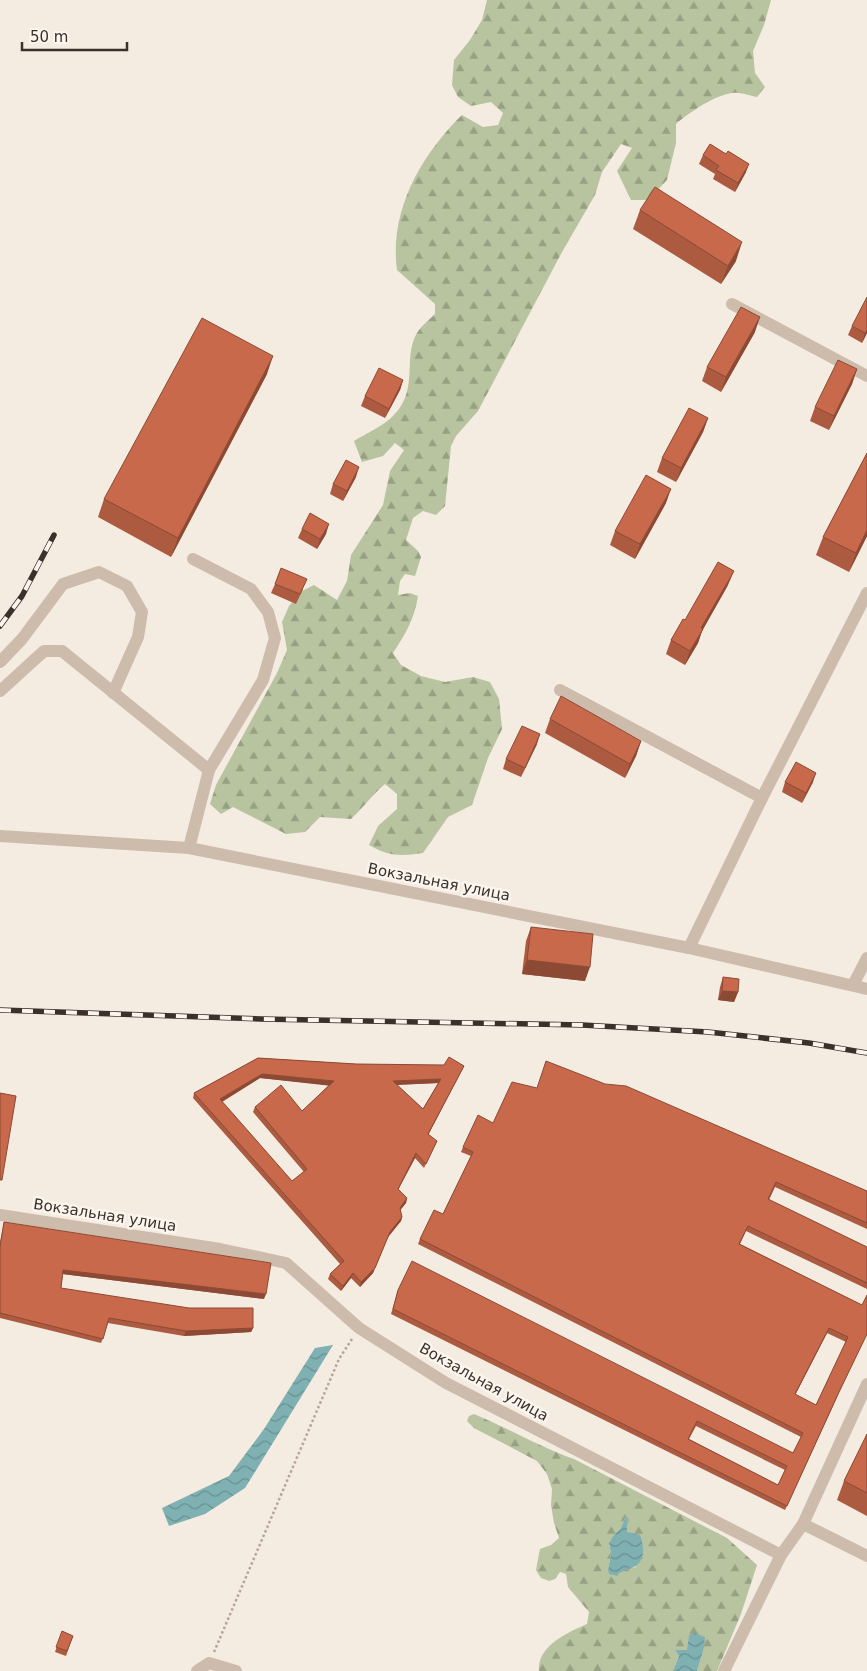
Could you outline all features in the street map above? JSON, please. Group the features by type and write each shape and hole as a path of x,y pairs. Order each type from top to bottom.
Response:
{"street":[{"path":"732,304 867,376"},
{"path":"189,848 209,770 263,680 276,638 268,612 250,590 193,559"},
{"path":"0,662 22,639 63,584 99,572 127,586 142,612 138,637 112,693"},
{"path":"689,948 762,798 867,593"},
{"path":"0,691 44,651 62,651 209,770"},
{"path":"560,690 762,798"},
{"name":"Вокзальная улица","path":"0,836 189,848 689,948 867,989"},
{"path":"853,985 867,958"},
{"name":"Вокзальная улица","path":"0,1214 220,1249 286,1263 359,1328 446,1383 781,1555"},
{"path":"724,1671 781,1555 802,1524 867,1384"},
{"path":"802,1524 867,1556"},
{"path":"197,1671 209,1664 236,1671"}],"path":[{"path":"209,1664 339,1359 359,1328"}],"green space":[{"path":"487,0 771,0 764,25 753,51 755,73 765,87 757,97 740,93 723,95 697,109 676,124 676,143 667,180 648,200 631,200 617,171 632,148 621,144 602,172 595,195 562,252 478,411 456,436 451,446 445,506 436,515 423,511 413,518 406,540 418,551 421,557 415,576 405,574 400,581 398,595 410,593 418,596 409,626 393,653 401,665 421,676 445,682 473,677 490,682 499,699 502,729 488,758 472,805 448,817 423,853 395,855 383,852 369,845 378,826 397,809 397,794 385,784 351,819 320,817 305,832 286,834 233,807 221,814 210,804 216,785 277,673 287,650 282,622 289,606 302,591 314,585 337,600 347,581 351,555 383,505 390,471 404,450 395,443 383,456 362,462 354,441 385,423 401,406 409,384 413,343 419,330 435,314 435,304 397,270 396,248 398,227 411,185 433,148 462,115 483,127 498,125 503,113 491,102 471,106 458,97 452,85 454,60 470,40 482,20"},
{"path":"474,1414 574,1459 727,1538 757,1565 741,1614 717,1671 697,1671 704,1648 689,1635 688,1651 675,1650 679,1656 673,1671 539,1671 543,1654 548,1648 562,1636 587,1624 589,1612 568,1587 566,1574 560,1572 555,1579 549,1581 541,1578 536,1570 540,1549 551,1545 559,1538 551,1505 552,1489 547,1474 537,1461 474,1428 467,1421 469,1416","holes":["626,1515 628,1522 627,1532 636,1567 620,1571 608,1570 611,1553 609,1543 621,1528"]}],"water":[{"path":"333,1345 245,1488 205,1514 169,1526 162,1508 229,1476 264,1429 315,1348"},
{"path":"626,1515 628,1522 627,1532 640,1535 643,1552 641,1561 638,1564 617,1576 609,1574 608,1570 611,1553 609,1543 621,1528"},
{"path":"695,1633 705,1637 704,1648 697,1671 673,1671 679,1656 675,1650 687,1650 689,1635"}],"building":[{"path":"710,144 726,154 728,151 749,164 738,183 716,170 719,166 703,155"},
{"path":"655,187 742,242 728,266 640,210"},
{"path":"867,297 867,330 865,333 852,326"},
{"path":"741,307 760,317 726,377 707,367"},
{"path":"202,318 273,356 178,538 104,499"},
{"path":"838,360 857,369 834,416 815,407"},
{"path":"379,368 403,380 389,409 365,396"},
{"path":"689,408 708,418 681,468 662,458"},
{"path":"867,453 867,530 856,553 823,537"},
{"path":"346,460 359,467 347,491 333,484"},
{"path":"646,475 671,489 640,544 615,531"},
{"path":"310,513 329,524 320,539 302,529"},
{"path":"718,562 734,571 690,651 671,640 683,619 685,620"},
{"path":"281,568 307,579 300,594 275,584"},
{"path":"561,696 641,741 630,764 550,719"},
{"path":"522,726 540,734 525,768 506,759"},
{"path":"796,762 816,773 806,793 785,782"},
{"path":"531,927 593,934 590,967 527,960"},
{"path":"723,977 739,979 738,992 722,991"},
{"path":"449,1057 464,1066 428,1134 437,1141 426,1164 416,1153 398,1189 407,1198 400,1208 402,1217 390,1232 375,1268 361,1282 353,1273 343,1286 330,1274 344,1261 194,1093 258,1058 356,1064 444,1065","holes":["262,1074 334,1081 302,1111 281,1085 255,1107 307,1169 292,1181 220,1099","441,1079 423,1109 393,1081"]},
{"path":"546,1061 605,1084 626,1086 867,1191 867,1223 776,1182 768,1199 867,1247 867,1283 748,1226 739,1244 862,1305 867,1295 867,1334 787,1506 393,1309 398,1290 412,1261 793,1453 803,1433 420,1239 434,1210 443,1214 473,1152 463,1147 478,1115 493,1123 512,1082 537,1088","holes":["829,1328 848,1337 816,1405 795,1394","697,1421 787,1466 778,1485 688,1439"]},
{"path":"0,1093 16,1096 2,1180 0,1180"},
{"path":"4,1222 271,1263 266,1294 63,1270 61,1288 189,1308 253,1308 253,1328 186,1331 109,1318 103,1339 0,1313 0,1247"},
{"path":"867,1434 867,1493 844,1481"},
{"path":"62,1631 73,1636 67,1651 56,1647"}],"railway":[{"path":"0,626 22,596 54,535"},
{"path":"0,1010 261,1019 582,1025 708,1032 809,1043 867,1053"}]}
